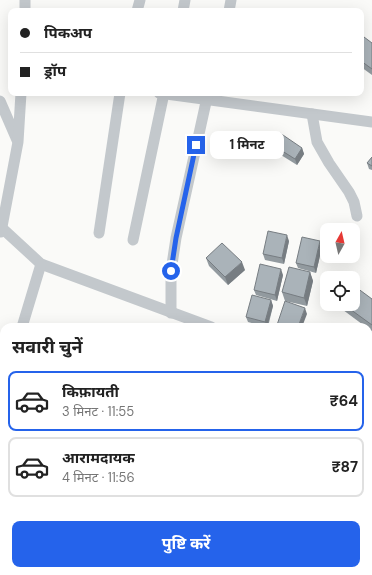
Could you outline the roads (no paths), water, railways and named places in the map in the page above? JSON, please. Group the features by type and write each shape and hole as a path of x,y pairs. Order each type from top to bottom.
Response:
{"street":[{"path":"21,96 18,142 1,229 41,264 200,323"},
{"path":"99,233 120,96"},
{"path":"133,240 161,96"},
{"path":"171,313 171,271 176,238 207,96 312,114 372,122"},
{"path":"0,101 18,142"},
{"path":"312,114 317,142 329,163 350,192 357,216"},
{"path":"23,323 41,264"}]}
